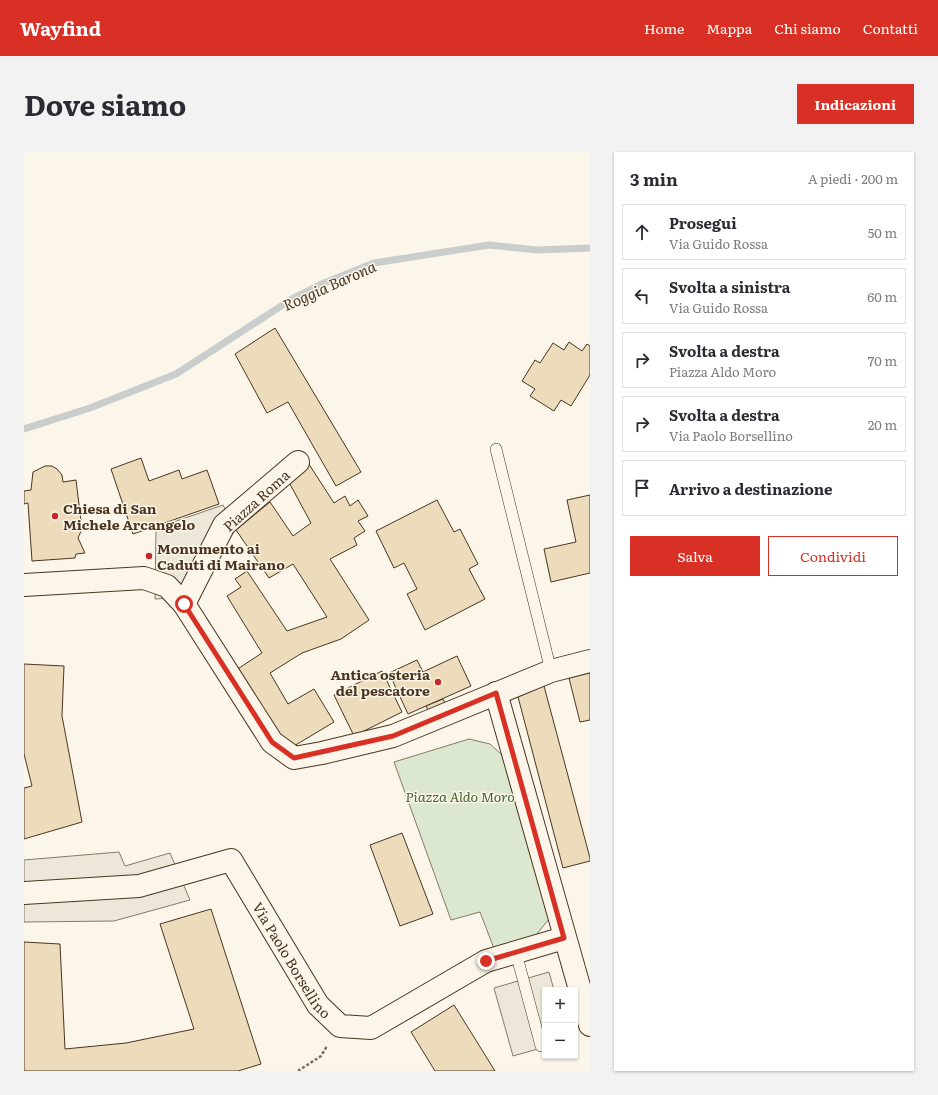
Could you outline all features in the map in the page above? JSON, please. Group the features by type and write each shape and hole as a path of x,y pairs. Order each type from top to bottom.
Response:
{"street":[{"name":"Piazza Roma","path":"184,604 224,524 298,462"},
{"path":"24,586 144,578 167,586 184,604 272,742 294,758 393,736 551,671 590,660"},
{"path":"496,693 564,938 590,1025"},
{"name":"Via Paolo Borsellino","path":"24,893 139,886 231,860 318,1005 340,1026 371,1028 486,961 564,938"}],"lane":[{"path":"496,449 551,671"},
{"path":"516,953 540,1046"}],"path":[{"path":"298,1071 320,1056 340,1026"}],"green space":[{"name":"Piazza Aldo Moro","path":"469,739 490,744 502,755 549,919 532,940 495,951 480,912 451,920 394,762"}],"shaded area":[{"path":"223,505 236,529 206,574 200,596 155,599 156,528"},
{"path":"119,852 125,866 170,853 190,900 114,921 24,922 24,860"},
{"path":"549,972 553,987 542,987 542,1048 513,1056 494,988"}],"building":[{"path":"275,328 361,472 336,486 288,402 267,413 235,354"},
{"path":"569,342 582,351 587,344 590,346 590,375 571,406 561,400 554,411 530,396 535,389 522,381 535,360 540,363 553,343 564,350"},
{"path":"141,458 149,481 179,470 182,479 207,470 219,504 133,534 111,469"},
{"path":"305,458 334,503 345,496 350,506 358,500 368,516 358,521 365,531 354,538 357,545 330,559 369,620 341,639 302,653 270,673 288,704 314,689 334,722 294,746 274,734 233,672 262,653 227,596 241,587 235,579 247,571 287,631 327,617 293,564 269,578 236,530 270,502 293,536 311,523 285,475"},
{"name":"Chiesa di San Michele Arcangelo","path":"45,466 52,466 57,469 62,475 63,482 76,480 82,529 78,538 85,553 76,554 75,558 32,561 28,503 24,504 24,491 31,490 33,472"},
{"path":"590,495 590,573 551,582 544,549 576,542 567,500"},
{"path":"437,500 454,532 460,529 478,564 469,569 485,599 425,630 407,594 417,589 404,563 394,568 376,531"},
{"path":"457,656 471,686 408,714 389,673 417,660 423,672"},
{"path":"24,664 64,666 62,716 82,822 24,839 24,788 32,786 24,754"},
{"path":"382,671 402,712 354,736 334,695"},
{"path":"590,672 590,720 580,722 569,678"},
{"path":"544,686 590,858 590,861 563,868 517,693"},
{"path":"443,699 447,707 430,714 426,706"},
{"path":"402,833 433,914 400,926 370,845"},
{"path":"211,909 261,1064 238,1071 24,1071 24,942 60,944 65,1049 126,1043 194,1029 160,924"},
{"path":"454,1005 495,1071 435,1071 411,1032"}],"waterway":[{"name":"Roggia Barona","path":"24,429 90,408 176,374 292,299 324,283 374,263 489,245 537,250 590,248"}],"place":[{"name":"Chiesa di San Michele Arcangelo","path":"55,516"},
{"name":"Monumento ai Caduti di Mairano","path":"149,556"},
{"name":"Antica osteria del pescatore","path":"438,682"}],"route":[{"path":"184,604 272,742 294,758 393,736 496,693 564,938 486,961"}]}
